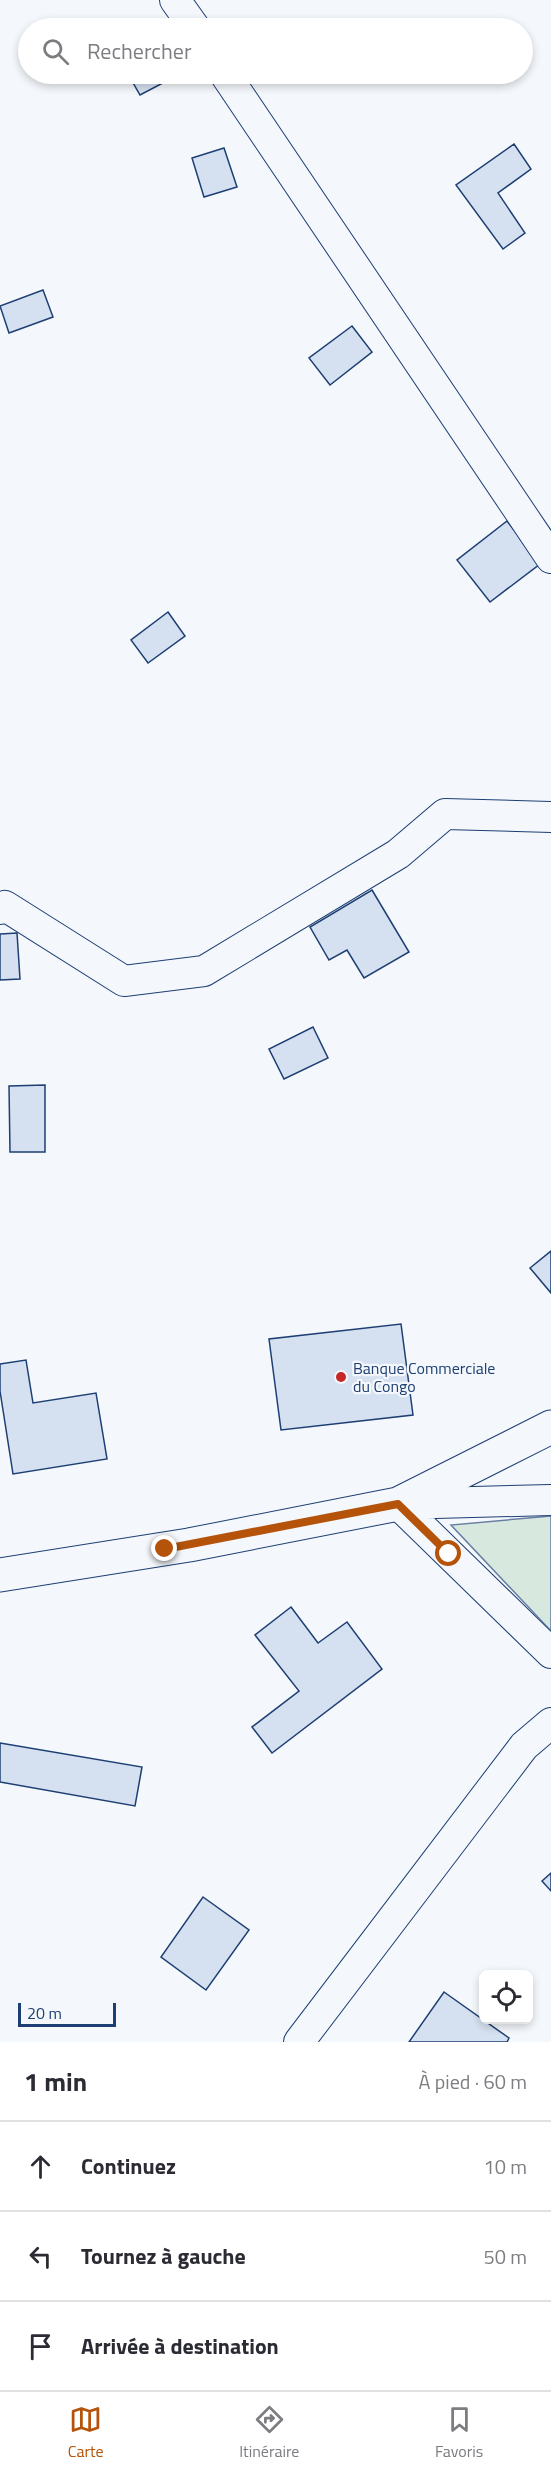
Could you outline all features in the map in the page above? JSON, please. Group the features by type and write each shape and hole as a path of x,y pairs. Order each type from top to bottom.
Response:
{"street":[{"path":"175,0 188,18"},
{"path":"232,84 551,558"},
{"path":"0,909 4,906 124,981 204,971 398,854 445,814 551,818"},
{"path":"398,1504 551,1427"},
{"path":"0,1575 189,1545 398,1504 551,1500"},
{"path":"398,1504 551,1653"},
{"path":"299,2042 524,1746 551,1723"}],"shaded area":[{"path":"551,1516 551,1631 451,1525"}],"building":[{"path":"134,84 161,84 140,95"},
{"path":"514,144 531,169 498,193 525,233 503,249 456,185"},
{"path":"224,148 237,187 204,197 192,158"},
{"path":"43,290 53,317 9,333 0,306"},
{"path":"352,326 372,352 330,385 309,358"},
{"path":"507,521 540,564 490,602 457,560"},
{"path":"168,612 185,636 148,663 131,640"},
{"path":"372,890 409,952 364,978 347,950 329,960 310,927"},
{"path":"17,933 20,979 0,980 0,934"},
{"path":"313,1027 328,1058 284,1079 269,1049"},
{"path":"45,1085 45,1152 10,1152 9,1086"},
{"path":"551,1251 551,1293 530,1268"},
{"name":"Banque Commerciale du Congo","path":"401,1324 413,1415 281,1430 269,1339"},
{"path":"26,1360 33,1403 96,1393 107,1459 13,1474 0,1391 0,1364"},
{"path":"291,1607 318,1643 347,1622 382,1669 272,1753 252,1727 299,1691 255,1635"},
{"path":"0,1743 142,1767 135,1806 0,1782"},
{"path":"551,1873 551,1891 542,1881"},
{"path":"203,1897 249,1930 206,1990 161,1957"},
{"path":"444,1992 479,2017 479,2024 489,2024 509,2038 507,2042 409,2042"}],"place":[{"name":"Banque Commerciale du Congo","path":"341,1377"}],"route":[{"path":"165,1549 398,1504 449,1554"}]}
